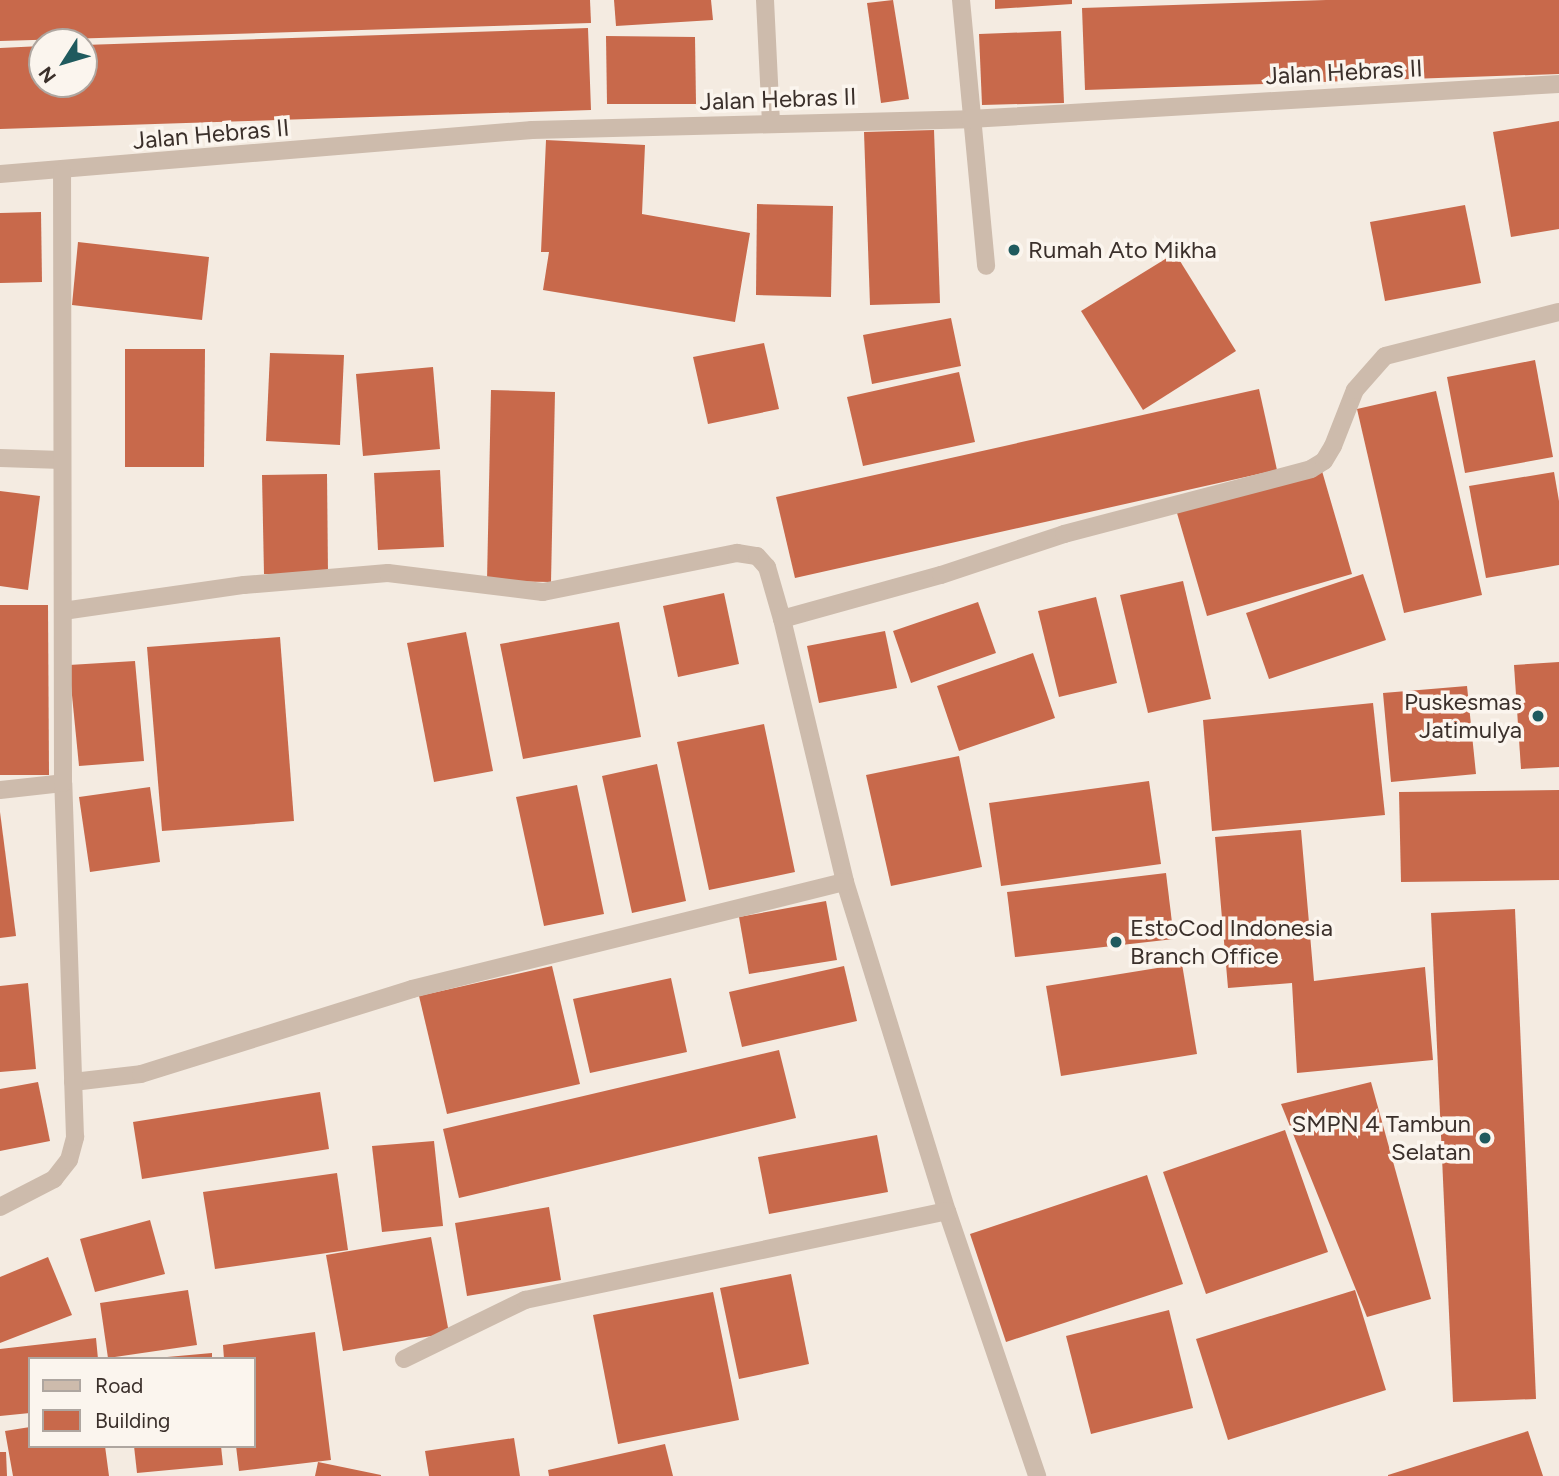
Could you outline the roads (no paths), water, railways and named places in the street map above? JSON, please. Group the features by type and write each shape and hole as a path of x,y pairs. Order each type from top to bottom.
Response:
{"street":[{"path":"765,0 771,124"},
{"path":"961,0 986,266"},
{"name":"Jalan Hebras II","path":"0,174 62,172 532,130 970,118 1559,84"},
{"path":"0,1207 54,1179 69,1160 75,1137 63,783 62,172"},
{"path":"782,619 942,575 1064,534 1311,469 1324,461 1333,446 1355,390 1385,356 1559,312"},
{"path":"0,458 62,460"},
{"path":"63,611 244,584 388,573 543,592 737,553 757,555 767,567 782,619 845,882 947,1211 1037,1476"},
{"path":"0,790 63,783"},
{"path":"73,1082 141,1074 412,989 845,882"},
{"path":"404,1359 525,1300 947,1211"}],"place":[{"name":"Rumah Ato Mikha","path":"1014,250"},
{"name":"Puskesmas Jatimulya","path":"1538,716"},
{"name":"EstoCod Indonesia Branch Office","path":"1116,942"},
{"name":"SMPN 4 Tambun Selatan","path":"1485,1138"}]}
